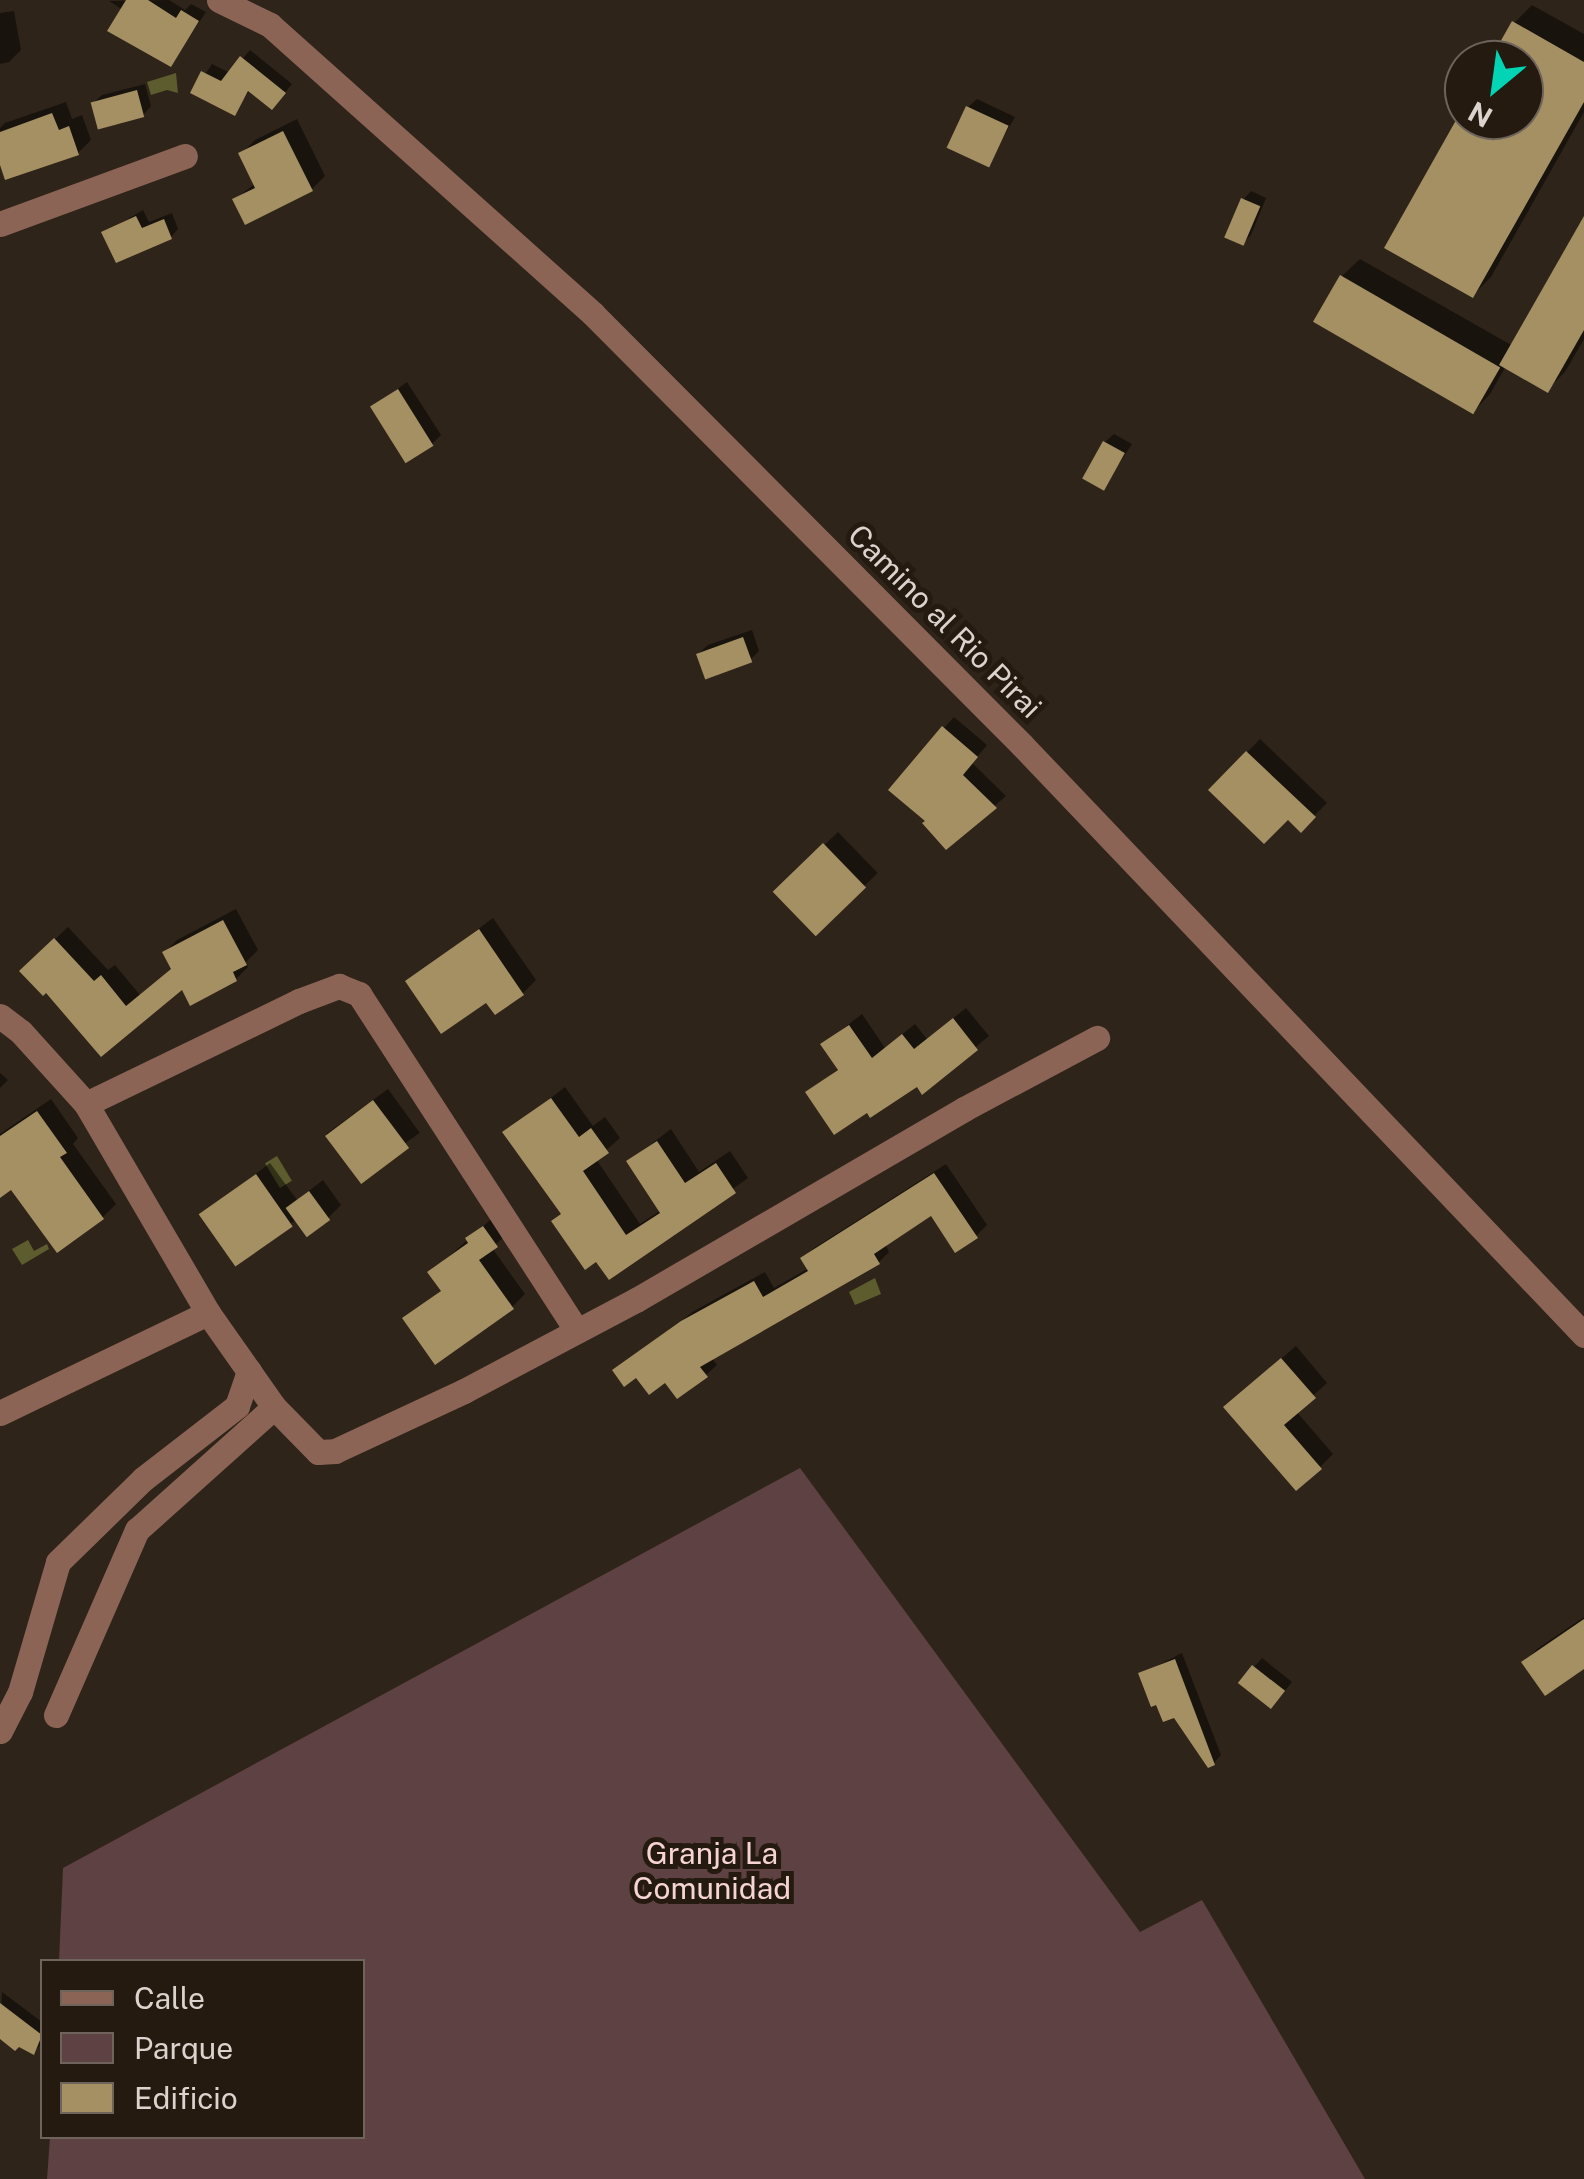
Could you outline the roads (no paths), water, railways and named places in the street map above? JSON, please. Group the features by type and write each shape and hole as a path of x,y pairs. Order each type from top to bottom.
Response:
{"street":[{"name":"Camino al Rio Pirai","path":"220,0 270,25 593,314 1022,744 1584,1335"},
{"path":"0,224 185,156"},
{"path":"86,1104 298,1001 338,986 359,994 577,1331"},
{"path":"0,1016 22,1032 86,1104 208,1314 274,1407 318,1452 335,1451 577,1331 1097,1038"},
{"path":"0,1413 208,1314"},
{"path":"0,1732 20,1692 58,1562 143,1479 237,1406 249,1371"},
{"path":"56,1715 138,1530 274,1407"}],"park label":[{"name":"Granja La Comunidad","path":"712,1870"}]}
